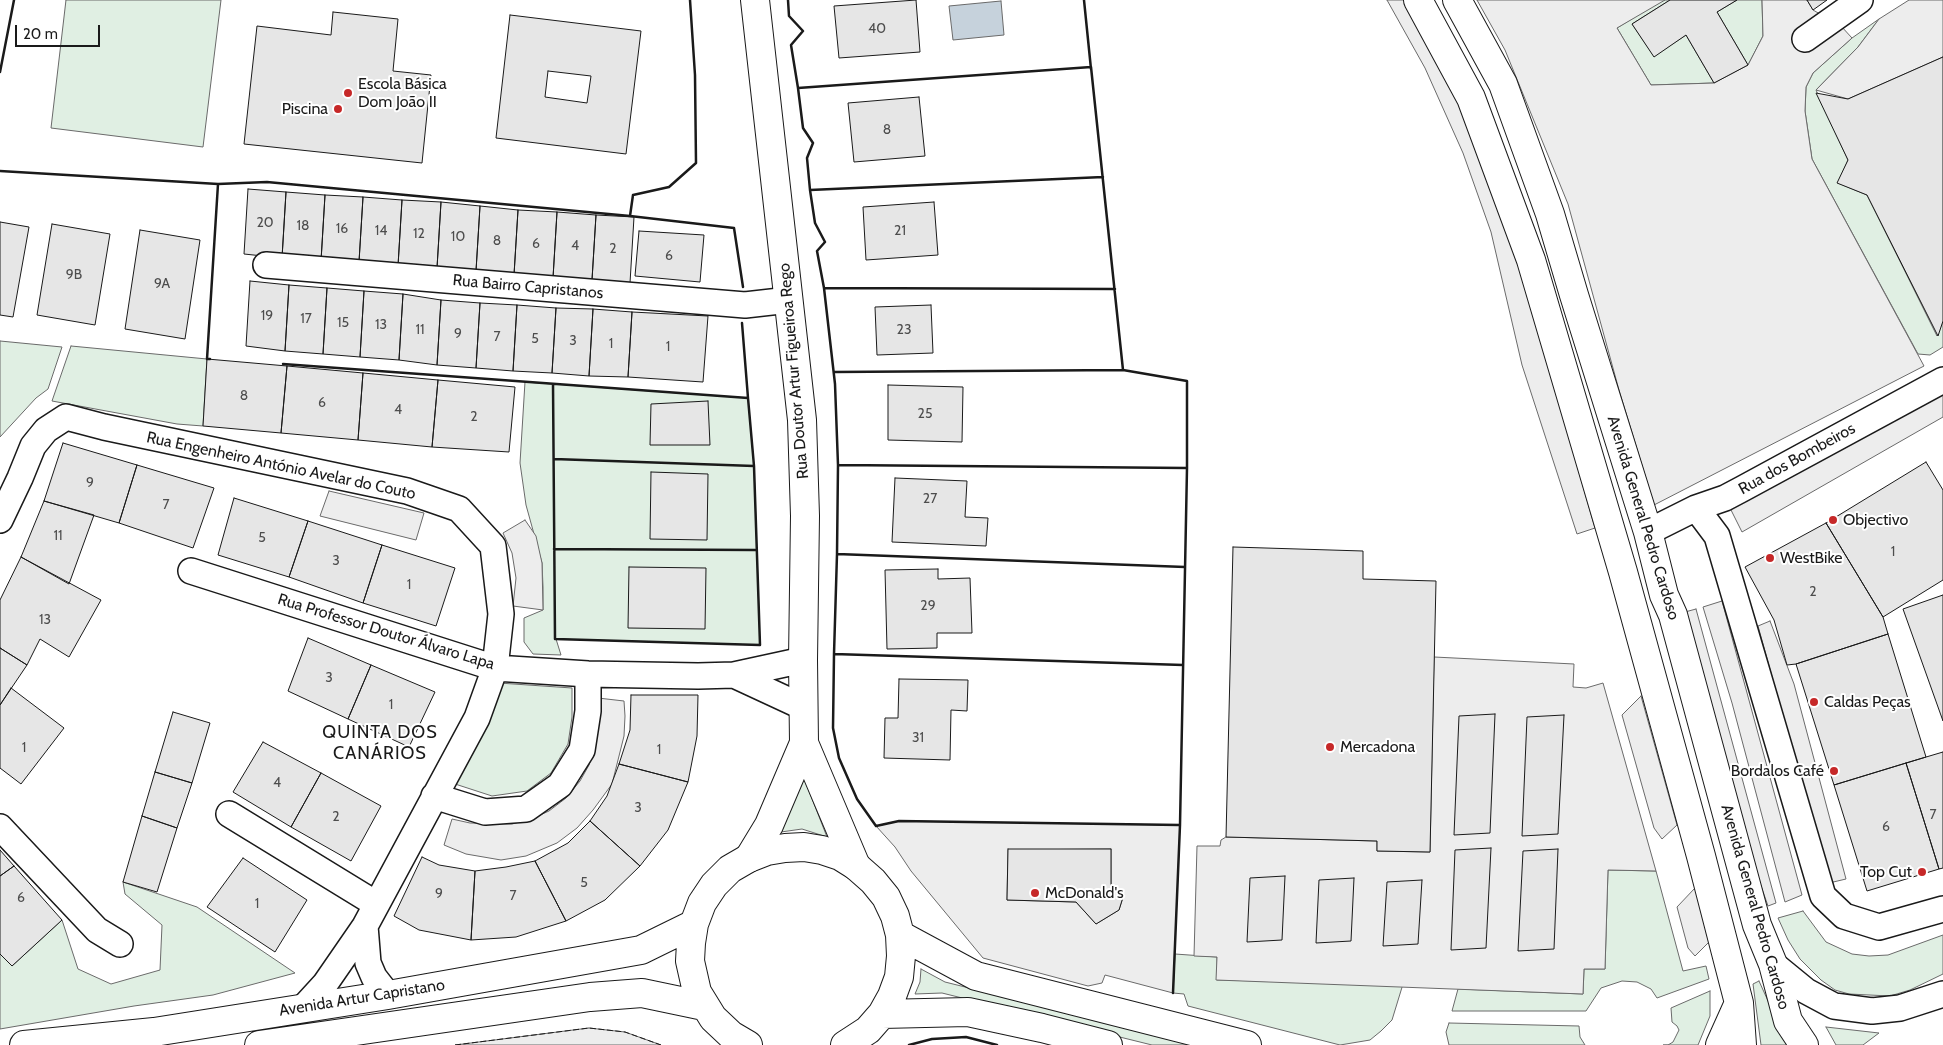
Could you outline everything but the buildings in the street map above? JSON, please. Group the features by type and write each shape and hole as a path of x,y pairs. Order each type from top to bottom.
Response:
{"main road":[{"name":"Rua Doutor Artur Figueiroa Rego","path":"755,0 798,377 804,473 804,743 856,866"},
{"name":"Avenida General Pedro Cardoso","path":"1418,0 1471,98 1531,260 1622,572 1701,856 1739,1003 1742,1045"},
{"name":"Avenida General Pedro Cardoso","path":"1457,0 1503,84 1550,214 1648,532 1664,595 1676,624 1757,925 1773,964 1788,1020 1804,1045"},
{"name":"Rua Doutor Artur Figueiroa Rego","path":"749,858 769,825 804,743"},
{"path":"737,1042 704,1006 697,992 690,961 690,942 694,924 702,903 714,885 730,870 749,858 766,851 804,847 840,856 856,866 873,881 886,897 895,916 900,935 899,977 892,996 882,1014 868,1030 846,1045"},
{"name":"Avenida Artur Capristano","path":"24,1045 154,1032 388,995 641,950 694,924"},
{"path":"900,935 976,976 1247,1045"},
{"name":"Avenida Artur Capristano","path":"259,1045 590,997 642,993 704,1006"},
{"path":"1720,1045 1739,1003"},
{"path":"882,1014 968,1012 1108,1045"}],"street":[{"path":"1805,39 1860,0"},
{"name":"Rua Bairro Capristanos","path":"266,265 745,305 789,300"},
{"name":"Rua dos Bombeiros","path":"1648,532 1696,508 1725,498 1943,380"},
{"name":"Rua Engenheiro António Avelar do Couto","path":"0,520 33,446 46,430 66,417 104,427 407,491 459,509 493,546 501,614 495,668 477,718 365,926 325,984 303,1008"},
{"path":"1696,508 1717,536 1823,896 1844,916 1879,927 1943,909"},
{"name":"Rua Professor Doutor Álvaro Lapa","path":"191,571 495,668 588,674 734,675"},
{"path":"734,675 803,660"},
{"path":"434,796 485,812 526,809 560,785 582,750 588,711 588,674"},
{"path":"734,675 803,707"},
{"path":"229,814 376,904"},
{"path":"0,827 97,930 120,944"},
{"path":"365,926 368,963 374,977 388,995"},
{"path":"1773,964 1806,991 1834,1006 1872,1011 1900,1008 1943,994"}],"green space":[{"path":"66,0 221,0 203,147 51,128"},
{"path":"1662,0 1670,0 1632,24 1654,56 1686,35 1714,83 1651,85 1617,28"},
{"path":"1737,0 1762,0 1763,36 1748,65 1717,12"},
{"path":"1879,19 1858,47 1816,90 1848,160 1838,183 1867,195 1937,336 1943,321 1943,347 1930,355 1918,354 1812,159 1805,111 1806,87 1813,73 1852,38"},
{"path":"0,341 62,347 48,389 36,398 0,437"},
{"path":"71,346 207,359 203,426 177,424 52,401"},
{"path":"525,382 748,398 754,466 760,645 556,639 561,655 533,654 524,642 524,618 543,610 543,587 542,563 526,505 520,463"},
{"path":"499,683 572,688 572,717 568,744 551,773 527,791 492,796 452,783"},
{"path":"802,773 827,837 802,829 781,832"},
{"path":"1608,870 1656,871 1683,971 1706,966 1709,979 1657,998 1651,989 1637,982 1622,981 1601,988 1586,1011 1452,1011 1458,989 1583,994 1584,969 1605,969"},
{"path":"123,882 197,907 295,973 213,995 134,1006 0,1029 0,954 12,966 62,920 78,969 111,984 160,970 162,925 125,894"},
{"path":"1803,911 1826,942 1852,954 1869,956 1888,955 1943,935 1943,974 1910,990 1890,996 1849,994 1835,990 1821,980 1800,959 1788,940 1778,918"},
{"path":"1175,954 1217,957 1217,980 1403,984 1392,1020 1381,1031 1370,1040 1340,1045 1188,1006 1184,994 1173,993"},
{"path":"921,969 945,982 1198,1045 1152,1045 942,993 915,994 920,982"},
{"path":"1759,981 1788,1045 1761,1045 1753,984"},
{"path":"1710,991 1710,1016 1698,1045 1668,1045 1673,1042 1679,1030 1672,1022 1671,1008"},
{"path":"1449,1023 1579,1026 1580,1037 1585,1045 1449,1045 1446,1032"},
{"path":"1826,1027 1879,1033 1863,1045 1836,1045"}],"shaded area":[{"path":"1387,0 1407,0 1436,49 1509,227 1595,528 1577,534 1522,365 1491,232 1463,153 1425,68"},
{"path":"1477,0 1665,0 1617,28 1651,85 1714,83 1748,65 1763,36 1762,0 1807,0 1813,10 1841,26 1852,38 1813,73 1806,87 1805,111 1812,159 1924,366 1654,505 1619,390 1568,204 1505,50"},
{"path":"1909,0 1943,0 1943,57 1848,99 1816,90 1858,47 1879,19"},
{"path":"1001,1 1004,35 953,40 949,6"},
{"path":"1934,384 1943,396 1943,417 1742,532 1725,498"},
{"path":"329,491 424,513 416,540 320,516"},
{"path":"525,520 536,536 542,563 543,610 513,606 516,578 512,553 503,533"},
{"path":"1722,601 1802,895 1785,902 1732,703 1703,607"},
{"path":"1696,609 1776,903 1768,906 1685,612"},
{"path":"1770,621 1794,684 1846,879 1829,883 1758,626"},
{"path":"1434,657 1574,664 1573,687 1586,688 1603,683 1656,871 1608,870 1605,969 1584,969 1583,994 1216,980 1217,957 1194,956 1197,846 1220,846 1221,840 1226,837 1377,841 1377,851 1430,852"},
{"path":"1641,696 1677,825 1662,839 1654,828 1622,715"},
{"path":"598,698 624,701 624,736 612,784 577,828 557,843 526,856 501,860 466,854 444,845 452,819 470,823 512,824 531,819 549,811 566,798 580,781 589,765 594,748"},
{"path":"899,821 1180,825 1173,993 1105,975 1102,983 1088,986 983,958 911,871 895,847 876,826","holes":["1111,849 1111,887 1124,894 1119,910 1096,924 1076,902 1007,900 1008,850"]},
{"path":"1695,888 1710,941 1695,956 1688,948 1677,907"},
{"path":"589,1028 625,1032 661,1045 455,1045"}],"fence":[{"path":"455,1045 589,1028 625,1032 661,1045"}],"wall":[{"path":"0,72 14,0"},
{"path":"630,216 633,195 669,187 696,163 695,75 690,0"},
{"path":"788,0 789,16 803,31 791,45 798,88"},
{"path":"1084,0 1091,69"},
{"path":"810,190 807,158 813,143 803,128 798,88 1091,67 1123,370 1187,381 1180,825 1173,993"},
{"path":"0,171 218,184"},
{"path":"837,554 838,465 835,384 824,288 817,251 825,242 815,223 810,190 1103,177"},
{"path":"210,359 207,359 218,184 267,182 630,216 734,228 743,287"},
{"path":"824,288 1115,289"},
{"path":"283,364 748,398 742,323"},
{"path":"834,372 1123,370"},
{"path":"553,384 555,639 760,645 754,466 748,398"},
{"path":"554,459 754,466"},
{"path":"838,465 1187,468"},
{"path":"554,549 755,550"},
{"path":"834,654 837,554 1185,567"},
{"path":"1180,825 899,821 876,826 857,799 839,758 833,728 834,654 1183,665"},
{"path":"909,1045 932,1039 966,1037 997,1045"}],"place":[{"name":"Escola Básica Dom João II","path":"348,93"},
{"name":"Piscina","path":"338,109"},
{"name":"Objectivo","path":"1833,520"},
{"name":"WestBike","path":"1770,558"},
{"name":"Caldas Peças","path":"1814,702"},
{"name":"Mercadona","path":"1330,747"},
{"name":"Bordalos Café","path":"1834,771"},
{"name":"Top Cut","path":"1922,872"},
{"name":"McDonald's","path":"1035,893"}],"district":[{"name":"QUINTA DOS CANÁRIOS","path":"380,743"}]}
